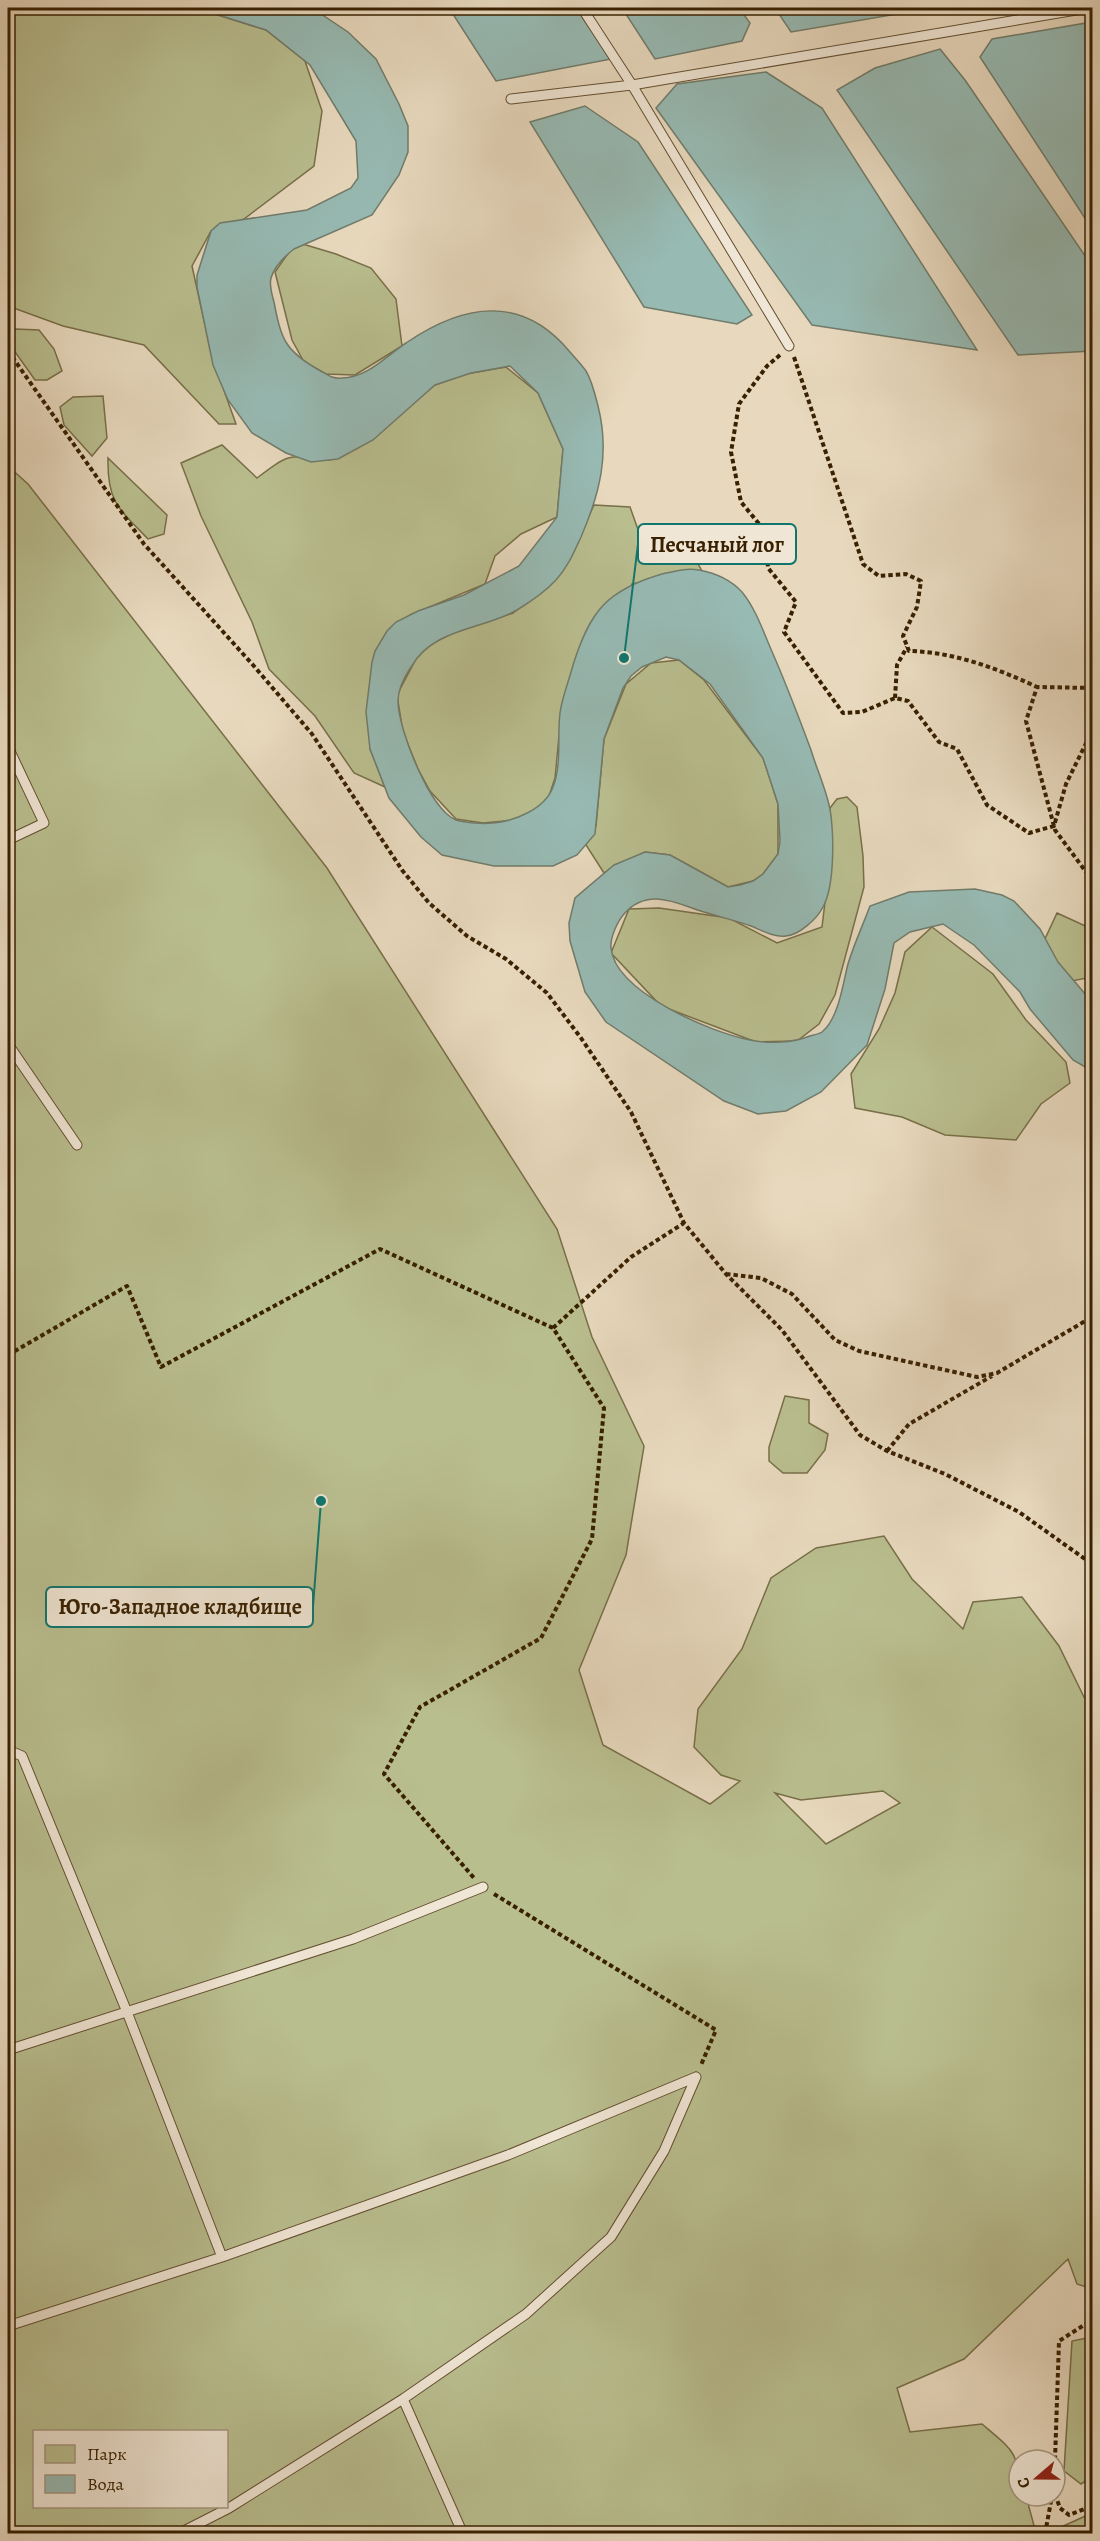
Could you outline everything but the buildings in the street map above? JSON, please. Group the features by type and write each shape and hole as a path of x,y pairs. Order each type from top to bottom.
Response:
{"lane":[{"path":"582,8 632,85 789,346"},
{"path":"511,99 632,85 1088,8"},
{"path":"8,747 44,823 8,840"},
{"path":"8,1044 77,1145"},
{"path":"8,1750 22,1756 127,2012 222,2257"},
{"path":"8,2050 353,1939 483,1887"},
{"path":"8,2326 222,2257 508,2155 696,2077"},
{"path":"179,2533 229,2508 402,2399 526,2313 611,2237 664,2151 696,2077"},
{"path":"402,2399 463,2534"}],"path":[{"path":"1054,826 1029,833 987,805 957,749 939,742 908,701 895,698 862,712 843,713 784,632 796,602 768,568 765,531 741,502 731,452 739,404 767,366 789,346 806,388 863,564 879,576 906,574 921,581 917,607 903,636 909,651 935,652 1002,670 1037,687 1092,688"},
{"path":"8,351 144,544 312,734 402,870 429,903 467,936 506,959 547,993 581,1038 631,1112 684,1223 726,1274 782,1330 860,1436 887,1451 945,1474 1018,1512 1092,1564"},
{"path":"895,698 897,665 907,647"},
{"path":"1037,687 1026,721 1054,826 1092,880"},
{"path":"1054,826 1066,784 1092,731"},
{"path":"553,1328 631,1257 684,1223"},
{"path":"8,1354 127,1286 161,1367 380,1249 553,1328 604,1408 592,1539 541,1638 420,1707 384,1774 483,1887 716,2031 696,2077"},
{"path":"726,1274 761,1278 792,1294 835,1340 859,1351 977,1377 997,1373"},
{"path":"887,1451 909,1424 1092,1317"},
{"path":"1055,2448 1059,2341 1092,2320"},
{"path":"1060,2508 1069,2515 1092,2506"},
{"path":"1045,2534 1051,2508"}],"green space":[{"path":"8,8 196,8 266,30 305,61 322,111 314,166 244,219 211,231 192,266 212,357 236,424 219,424 144,345 63,326 8,306"},
{"path":"296,242 371,268 396,299 402,346 355,375 326,374 304,362 292,340 275,272"},
{"path":"15,329 39,330 54,349 62,371 47,380 35,380 8,342"},
{"path":"506,367 538,393 563,449 557,517 521,534 495,556 485,584 410,615 370,749 385,787 354,773 315,716 269,669 252,622 201,516 181,463 222,445 257,478 291,457 330,460 435,385 466,374"},
{"path":"103,396 107,438 92,456 64,425 60,407 73,397"},
{"path":"108,458 167,515 164,534 148,539 122,512 110,485"},
{"path":"8,466 28,484 327,868 557,1229 592,1337 644,1446 626,1555 579,1670 603,1745 710,1804 740,1781 721,1775 694,1747 698,1709 742,1649 771,1578 816,1548 884,1536 912,1579 963,1629 973,1602 1022,1597 1059,1646 1084,1697 1092,1704 1092,2289 1077,2284 1068,2259 964,2359 897,2388 910,2432 982,2424 1002,2441 1009,2448 1007,2508 1029,2508 1036,2533 8,2533","holes":["883,1791 900,1803 826,1844 775,1793 801,1800"]},
{"path":"594,505 630,507 641,538 682,536 702,571 632,584 559,736 555,778 549,796 528,819 483,823 456,819 430,791 418,769 403,732 397,695 417,657 431,644 453,633 513,613 564,569"},
{"path":"679,660 704,680 763,758 778,804 778,854 763,874 753,881 728,887 670,855 645,852 604,873 586,845 596,826 604,739 626,684 651,663"},
{"path":"847,797 857,807 864,887 835,995 819,1024 797,1041 756,1042 661,1006 611,953 629,909 659,908 729,918 777,943 822,927 832,844 830,808 837,799"},
{"path":"1057,913 1092,929 1092,977 1067,982 1044,941"},
{"path":"932,927 993,974 1026,1020 1066,1062 1070,1083 1041,1104 1016,1140 945,1135 902,1117 855,1108 851,1074 879,1029 895,993 905,952"},
{"path":"785,1396 809,1400 809,1423 828,1434 825,1450 807,1473 783,1473 769,1461 769,1447"},
{"path":"1092,2337 1092,2477 1081,2484 1067,2473 1065,2448 1072,2341"},
{"path":"1092,2513 1092,2533 1048,2533"}],"water":[{"path":"196,8 312,8 348,32 376,59 408,126 408,152 399,175 372,215 294,249 280,262 272,274 270,281 279,326 286,343 299,357 330,376 351,377 368,370 427,330 449,320 470,313 491,311 512,313 532,320 551,333 584,368 593,388 603,440 601,473 588,521 564,570 548,588 517,610 503,617 459,631 432,644 420,654 404,679 398,697 403,729 426,785 446,813 460,821 493,823 520,817 543,802 549,795 556,778 560,713 573,665 586,630 603,605 627,587 662,574 699,570 717,575 738,588 754,611 811,750 830,809 833,845 830,886 823,907 812,921 796,933 782,936 674,902 656,899 640,902 624,914 614,930 612,940 611,948 617,964 629,980 668,1008 713,1029 733,1036 765,1042 796,1040 822,1032 833,1018 840,1000 850,957 870,906 909,892 975,889 1002,895 1014,901 1040,929 1058,962 1092,1002 1092,1071 1073,1060 1030,1009 1020,992 974,945 943,924 910,932 894,943 885,989 867,1045 821,1092 786,1111 758,1114 724,1101 606,1022 585,992 570,941 569,923 575,898 614,865 645,852 670,855 728,887 753,881 763,874 778,854 780,841 778,804 763,758 710,684 679,660 666,657 642,667 631,676 623,688 604,739 595,834 577,855 553,866 494,866 442,855 421,837 389,798 370,749 366,712 375,651 387,631 396,622 418,611 464,595 519,566 557,517 563,449 538,393 510,366 471,373 435,385 373,440 338,459 311,462 286,453 252,433 228,400 213,365 197,287 197,275 211,231 220,223 307,210 351,188 358,178 356,141 310,65 266,30"},
{"path":"449,8 576,8 611,59 496,81"},
{"path":"622,8 739,8 750,23 742,41 655,59"},
{"path":"775,8 913,8 915,11 791,32"},
{"path":"1092,22 1092,229 980,57 992,39"},
{"path":"940,49 965,80 1092,266 1092,351 1018,355 837,90 875,68"},
{"path":"766,72 822,108 977,350 812,325 656,108 677,84"},
{"path":"585,106 638,142 752,315 737,324 644,307 530,122"}],"place":[{"name":"Песчаный лог","path":"624,658"},
{"name":"Юго-Западное кладбище","path":"321,1501"}]}
